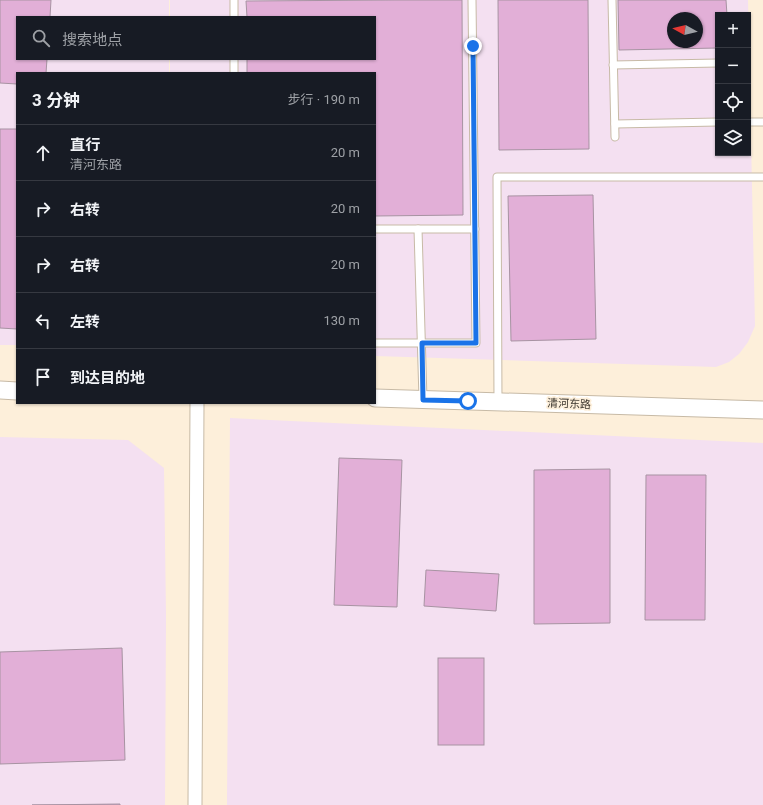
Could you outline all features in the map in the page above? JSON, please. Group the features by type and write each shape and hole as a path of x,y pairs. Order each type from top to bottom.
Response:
{"street":[{"path":"0,390 16,390"},
{"name":"清河东路","path":"376,398 763,410"},
{"path":"195,805 197,404"}],"lane":[{"path":"234,0 234,16"},
{"path":"376,344 476,343 472,0"},
{"path":"612,0 615,136"},
{"path":"234,60 234,72"},
{"path":"613,65 715,63"},
{"path":"615,124 715,122"},
{"path":"751,122 763,122"},
{"path":"498,402 497,177 763,178"},
{"path":"376,229 475,229"},
{"path":"418,229 423,400"}],"shaded area":[{"path":"0,0 169,0 169,16 16,16 16,60 169,60 169,72 16,72 16,345 0,345"},
{"path":"170,0 748,0 748,12 715,12 715,156 751,156 751,140 755,326 748,342 739,354 729,362 716,367 376,356 376,72 170,72 170,60 376,60 376,16 170,16"},
{"path":"230,418 763,443 763,805 227,805"},
{"path":"0,437 128,440 164,468 166,616 165,805 0,805"}],"building":[{"path":"0,0 51,0 50,16 16,16 16,60 47,60 46,72 16,72 16,84 0,83"},
{"path":"462,0 463,215 376,216 376,72 247,72 247,60 376,60 376,16 247,16 246,1"},
{"path":"498,0 588,0 589,149 499,150"},
{"path":"618,0 726,0 727,12 715,12 715,48 619,50"},
{"path":"0,129 16,129 16,329 0,328"},
{"path":"593,195 596,339 511,341 508,196"},
{"path":"339,458 402,460 397,607 334,605"},
{"path":"610,469 610,623 534,624 534,470"},
{"path":"646,475 706,475 705,620 645,620"},
{"path":"426,570 499,574 496,611 424,606"},
{"path":"122,648 125,760 0,764 0,652"},
{"path":"438,658 484,658 484,745 438,745"},
{"path":"120,804 120,805 32,805"}],"route":[{"path":"468,401 423,400 422,343 476,343 473,46"}]}
